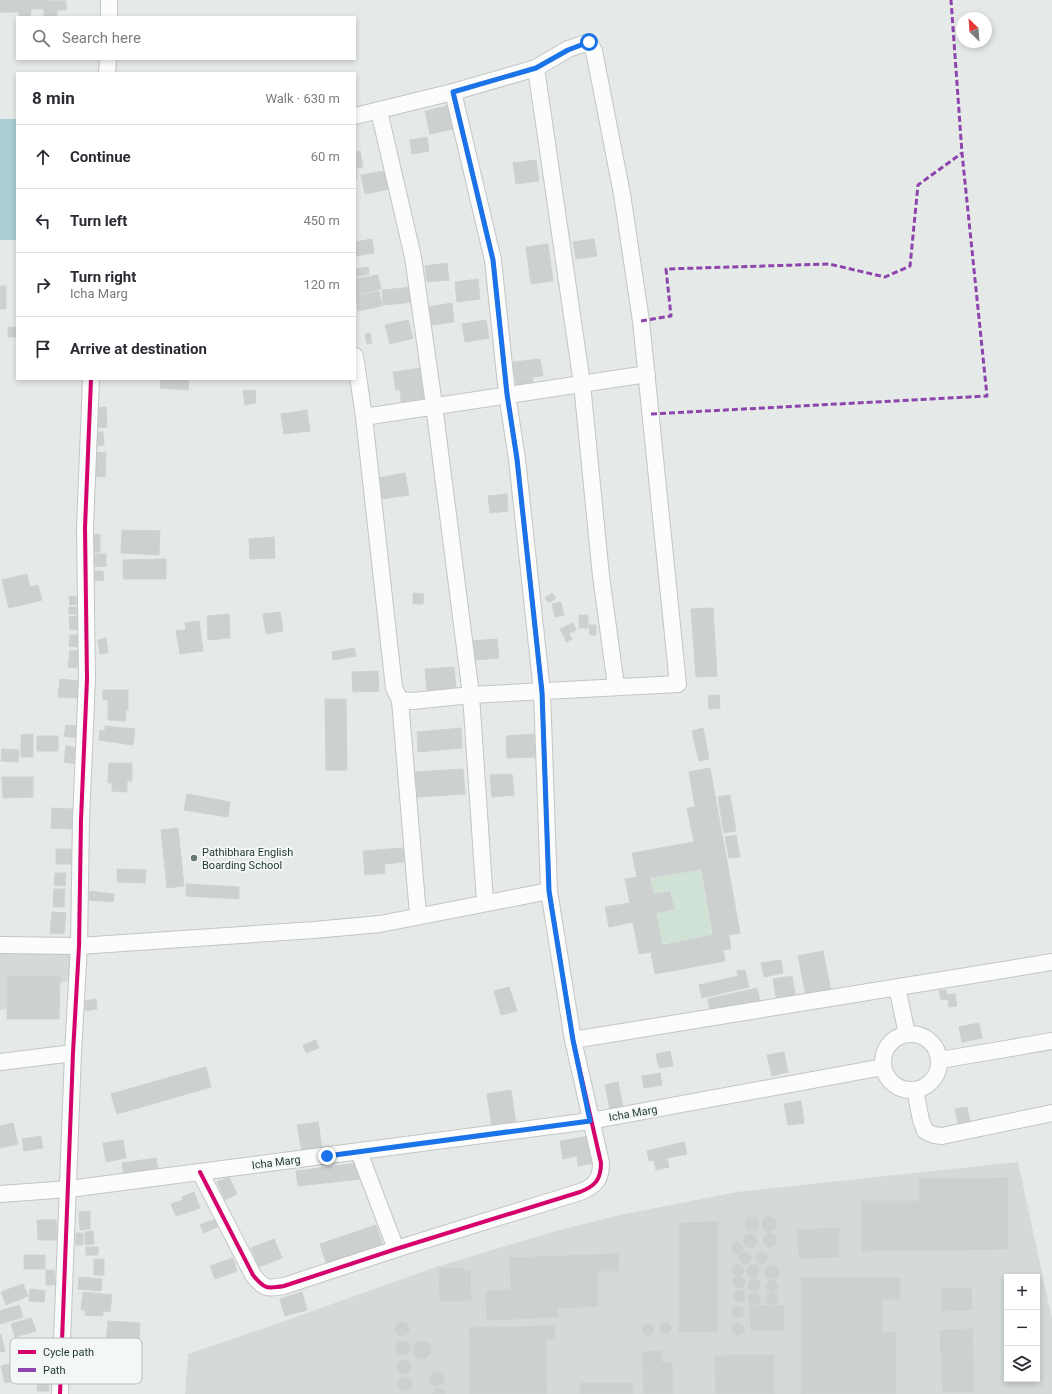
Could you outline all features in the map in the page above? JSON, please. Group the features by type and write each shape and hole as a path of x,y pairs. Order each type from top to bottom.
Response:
{"street":[{"path":"109,0 109,16"},
{"path":"356,116 453,92 536,68 568,50 589,42 594,51 622,194 641,322 678,684 616,686 542,692 471,695 413,701 400,700"},
{"path":"107,72 108,60"},
{"path":"536,68 582,384 601,576 616,686"},
{"path":"200,1172 253,1275 262,1285 272,1288 284,1286 396,1249 580,1192 590,1188 597,1181 601,1172 573,1040 549,891 542,692 517,459 507,394 493,260 453,92"},
{"path":"379,111 413,257 434,406 471,695 485,902"},
{"path":"356,363 364,417 394,688 400,700 418,916"},
{"path":"364,417 646,374"},
{"path":"62,1338 73,1053 79,946 81,820 87,679 85,528 91,380"},
{"path":"0,945 79,946 380,924 485,902 549,891"},
{"path":"573,1040 1052,962"},
{"path":"897,987 907,1034"},
{"path":"907,1034 916,1034 929,1040 938,1051 940,1060 938,1071 933,1080 925,1087 915,1090 904,1089 894,1085 887,1077 883,1067 884,1054 891,1042 898,1036 907,1034"},
{"path":"940,1060 1052,1041"},
{"path":"0,1062 73,1053"},
{"name":"Icha Marg","path":"0,1194 69,1189 590,1121 883,1067"},
{"path":"915,1090 921,1120 926,1131 934,1135 942,1136 1052,1114"},
{"path":"359,1152 396,1249"},
{"path":"60,1384 60,1394"}],"shaded area":[{"path":"0,945 79,946 77,976 0,1011"},
{"path":"1018,1162 1052,1319 1052,1394 185,1394 188,1354 436,1267 556,1231 620,1215 737,1192"}],"green space":[{"path":"700,869 712,935 662,944 657,913 674,909 671,890 653,893 651,879"}],"water":[{"path":"0,119 16,119 16,240 0,240"}],"building":[{"path":"0,0 66,1 66,10 57,10 57,16 44,16 44,9 31,9 30,16 19,16 19,12 0,12"},
{"path":"447,106 453,129 430,134 425,111"},
{"path":"427,137 429,151 412,154 410,140"},
{"path":"360,151 363,167 356,168 356,152"},
{"path":"536,160 539,181 516,184 513,163"},
{"path":"391,170 394,188 365,194 361,175"},
{"path":"372,239 374,253 356,256 356,242"},
{"path":"594,239 597,256 576,259 573,242"},
{"path":"548,244 553,281 531,284 526,247"},
{"path":"447,263 449,280 427,282 425,266"},
{"path":"368,267 369,274 356,277 356,269"},
{"path":"378,275 381,289 356,295 356,279"},
{"path":"478,279 480,299 457,302 455,282"},
{"path":"0,286 6,286 6,309 0,309"},
{"path":"414,287 415,302 383,305 382,290"},
{"path":"379,291 382,306 358,311 356,296"},
{"path":"452,303 454,322 431,325 429,307"},
{"path":"408,320 413,338 390,344 385,325"},
{"path":"486,320 489,338 465,342 462,324"},
{"path":"8,327 16,327 16,337 8,337"},
{"path":"370,333 372,343 367,344 365,334"},
{"path":"540,359 543,376 532,377 534,388 517,390 513,362"},
{"path":"422,368 425,386 396,390 393,372"},
{"path":"161,380 189,380 188,390 160,388"},
{"path":"425,386 427,403 402,408 400,390"},
{"path":"255,390 256,403 245,405 243,391"},
{"path":"106,407 107,427 96,428 94,408"},
{"path":"307,410 310,431 284,434 281,414"},
{"path":"92,432 103,432 104,445 93,446"},
{"path":"92,452 106,453 105,477 91,476"},
{"path":"405,473 409,495 381,499 378,478"},
{"path":"507,494 508,511 490,513 488,496"},
{"path":"122,530 160,531 159,555 121,553"},
{"path":"100,534 100,552 90,552 90,535"},
{"path":"274,537 275,558 250,559 249,539"},
{"path":"90,554 106,554 106,566 90,567"},
{"path":"166,559 166,579 123,579 123,560"},
{"path":"91,571 103,571 104,580 92,581"},
{"path":"27,574 30,587 38,585 42,600 9,608 2,580"},
{"path":"413,593 424,594 423,604 413,604"},
{"path":"552,593 556,598 549,603 545,598"},
{"path":"69,596 76,596 77,604 70,605"},
{"path":"561,602 564,615 555,617 552,604"},
{"path":"69,607 77,607 77,614 69,614"},
{"path":"713,608 717,676 696,677 691,609"},
{"path":"280,612 283,631 266,634 263,614"},
{"path":"229,614 230,638 208,640 207,616"},
{"path":"579,615 588,615 588,628 579,628"},
{"path":"78,616 79,629 70,630 69,617"},
{"path":"199,621 203,651 180,654 176,631 186,630 185,623"},
{"path":"573,623 576,630 564,636 560,629"},
{"path":"589,625 596,625 596,635 590,635"},
{"path":"569,634 572,639 566,642 564,636"},
{"path":"70,635 78,635 77,647 69,646"},
{"path":"106,638 108,653 100,654 98,640"},
{"path":"497,639 499,658 475,660 473,641"},
{"path":"354,648 356,656 333,660 332,652"},
{"path":"70,650 78,651 77,668 68,667"},
{"path":"454,667 456,690 427,693 425,669"},
{"path":"378,671 379,691 353,692 352,672"},
{"path":"60,679 79,681 78,698 58,697"},
{"path":"103,690 128,690 128,710 108,710 108,700 103,700"},
{"path":"719,695 720,708 709,709 708,696"},
{"path":"325,699 346,699 347,770 326,770"},
{"path":"108,710 126,711 125,721 108,720"},
{"path":"66,725 78,726 77,738 64,736"},
{"path":"105,726 135,729 133,745 99,740 100,730 105,731"},
{"path":"461,728 462,748 418,752 417,732"},
{"path":"703,728 709,759 699,761 692,731"},
{"path":"33,734 33,757 21,757 21,735"},
{"path":"534,734 535,757 507,758 506,736"},
{"path":"37,736 58,736 58,751 37,751"},
{"path":"66,746 79,748 77,764 64,762"},
{"path":"2,749 19,750 18,762 1,761"},
{"path":"109,763 132,763 132,781 127,781 127,792 112,791 112,783 108,783"},
{"path":"710,768 740,933 729,935 731,949 723,950 725,961 655,974 651,952 639,954 633,922 609,927 605,907 630,903 625,879 637,877 632,853 694,842 687,808 695,807 689,772","holes":["701,869 713,935 662,945 656,913 674,909 670,891 653,894 650,878"]},
{"path":"463,769 465,794 417,797 415,772"},
{"path":"512,774 514,795 492,797 490,775"},
{"path":"2,777 33,777 33,797 3,798"},
{"path":"187,794 230,802 228,817 184,810"},
{"path":"730,795 736,831 724,833 718,797"},
{"path":"52,808 73,809 72,829 51,828"},
{"path":"178,828 184,886 167,888 161,830"},
{"path":"736,835 740,857 729,858 725,837"},
{"path":"403,848 404,862 384,864 385,873 365,875 363,851"},
{"path":"56,849 72,849 72,864 56,864"},
{"path":"117,869 146,870 145,883 117,882"},
{"path":"55,873 66,873 65,886 54,885"},
{"path":"186,884 239,887 239,899 186,896"},
{"path":"54,889 65,889 64,907 53,907"},
{"path":"90,891 114,894 113,902 89,900"},
{"path":"52,912 66,913 64,934 50,933"},
{"path":"823,951 831,991 806,996 798,956"},
{"path":"781,960 783,973 764,977 761,963"},
{"path":"745,970 749,987 702,998 699,985 738,976 737,971"},
{"path":"7,976 60,976 59,1019 7,1019"},
{"path":"792,976 796,999 777,1002 773,979"},
{"path":"509,987 517,1011 501,1015 494,991"},
{"path":"757,988 760,1002 710,1013 708,999"},
{"path":"946,990 947,995 955,994 957,1006 949,1007 948,999 941,1000 939,991"},
{"path":"96,999 97,1009 86,1011 84,1001"},
{"path":"979,1023 982,1038 962,1042 959,1027"},
{"path":"316,1040 319,1048 306,1053 303,1045"},
{"path":"670,1051 673,1066 659,1068 656,1054"},
{"path":"784,1052 788,1072 772,1076 767,1055"},
{"path":"206,1067 211,1087 117,1114 111,1094"},
{"path":"660,1073 662,1085 644,1088 642,1076"},
{"path":"618,1082 623,1107 610,1110 605,1085"},
{"path":"511,1090 516,1124 492,1128 487,1094"},
{"path":"801,1101 804,1123 788,1125 784,1104"},
{"path":"967,1107 971,1126 959,1128 955,1109"},
{"path":"318,1122 322,1148 302,1152 297,1125"},
{"path":"13,1123 18,1144 0,1148 0,1126"},
{"path":"41,1136 43,1148 24,1151 22,1139"},
{"path":"589,1136 594,1163 578,1166 577,1156 563,1159 560,1141"},
{"path":"123,1140 126,1158 106,1162 103,1143"},
{"path":"684,1142 687,1154 667,1158 669,1167 656,1170 654,1160 649,1161 647,1151"},
{"path":"156,1158 158,1170 124,1175 122,1163"},
{"path":"358,1163 360,1179 298,1186 296,1171"},
{"path":"229,1177 237,1194 225,1200 217,1182"},
{"path":"1008,1178 1008,1249 862,1251 862,1201 919,1201 919,1179"},
{"path":"194,1192 200,1208 176,1216 171,1204 183,1200 182,1197"},
{"path":"90,1211 90,1229 80,1230 79,1212"},
{"path":"749,1217 755,1217 759,1221 759,1227 755,1231 749,1231 745,1227 745,1221"},
{"path":"766,1217 772,1217 776,1221 776,1227 772,1231 766,1231 762,1227 762,1221"},
{"path":"216,1219 219,1226 204,1233 200,1225"},
{"path":"37,1220 56,1220 57,1240 38,1240"},
{"path":"718,1222 718,1332 679,1332 679,1223"},
{"path":"376,1225 384,1249 328,1268 320,1244"},
{"path":"839,1228 839,1257 799,1258 798,1230"},
{"path":"93,1231 94,1244 85,1245 85,1232"},
{"path":"76,1233 83,1233 83,1245 76,1245"},
{"path":"767,1233 773,1233 777,1237 777,1243 773,1247 767,1247 763,1243 763,1237"},
{"path":"747,1234 753,1234 757,1238 757,1244 753,1248 747,1248 743,1244 743,1238"},
{"path":"274,1239 282,1258 259,1267 251,1248"},
{"path":"735,1242 739,1242 743,1248 739,1254 735,1254 731,1250 731,1246"},
{"path":"86,1247 98,1247 98,1255 86,1255"},
{"path":"743,1252 747,1252 751,1258 747,1264 743,1264 739,1260 739,1256"},
{"path":"760,1252 764,1252 768,1258 764,1264 760,1264 756,1260 756,1256"},
{"path":"619,1254 619,1271 597,1271 598,1306 558,1308 558,1317 487,1320 486,1291 511,1290 510,1258"},
{"path":"24,1255 45,1255 45,1269 24,1269"},
{"path":"233,1258 237,1271 215,1279 210,1266"},
{"path":"94,1259 104,1259 104,1275 94,1275"},
{"path":"736,1264 740,1264 744,1270 740,1276 736,1276 732,1272 732,1268"},
{"path":"751,1265 755,1265 759,1271 755,1277 751,1277 747,1273 747,1269"},
{"path":"769,1265 775,1265 779,1269 779,1275 775,1279 769,1279 765,1275 765,1269"},
{"path":"464,1268 464,1271 470,1271 471,1300 440,1301 439,1269"},
{"path":"46,1270 54,1270 55,1285 46,1285"},
{"path":"737,1276 741,1276 745,1282 741,1288 737,1288 733,1284 733,1280"},
{"path":"79,1277 102,1279 101,1291 78,1289"},
{"path":"801,1278 900,1278 900,1299 882,1299 882,1333 896,1332 896,1394 801,1394"},
{"path":"752,1279 756,1279 760,1285 756,1291 752,1291 748,1287 748,1283"},
{"path":"770,1280 774,1280 778,1286 774,1292 770,1292 766,1288 766,1284"},
{"path":"23,1284 28,1296 6,1305 1,1292"},
{"path":"971,1288 972,1310 942,1311 941,1289"},
{"path":"30,1289 45,1291 44,1302 29,1301"},
{"path":"737,1290 741,1290 745,1296 741,1302 737,1302 733,1298 733,1294"},
{"path":"83,1292 112,1295 110,1312 103,1311 103,1316 85,1315 85,1310 81,1310"},
{"path":"302,1292 307,1310 285,1316 280,1299"},
{"path":"752,1293 756,1293 760,1299 756,1305 752,1305 748,1301 748,1297"},
{"path":"770,1293 774,1293 778,1299 774,1305 770,1305 766,1301 766,1297"},
{"path":"19,1305 23,1317 0,1324 0,1311"},
{"path":"736,1306 740,1306 744,1312 740,1318 736,1318 732,1314 732,1310"},
{"path":"750,1306 784,1306 784,1330 751,1330"},
{"path":"31,1318 36,1331 15,1337 11,1324"},
{"path":"108,1321 140,1323 139,1338 106,1338"},
{"path":"402,1322 407,1324 409,1329 407,1334 402,1336 397,1334 395,1329 397,1324"},
{"path":"663,1322 667,1322 671,1328 667,1334 663,1334 659,1330 659,1326"},
{"path":"646,1323 650,1323 654,1329 650,1335 646,1335 642,1331 642,1327"},
{"path":"736,1323 740,1323 744,1329 740,1335 736,1335 732,1331 732,1327"},
{"path":"555,1326 555,1339 546,1339 547,1394 470,1394 469,1328"},
{"path":"972,1329 974,1391 943,1392 940,1330"},
{"path":"0,1334 5,1351 0,1352"},
{"path":"403,1341 408,1343 410,1348 408,1353 403,1355 398,1353 396,1348 398,1343"},
{"path":"422,1341 428,1344 431,1350 428,1356 422,1359 416,1356 413,1350 416,1344"},
{"path":"662,1351 662,1363 672,1362 673,1394 644,1394 642,1352"},
{"path":"774,1355 774,1394 716,1394 715,1356"},
{"path":"404,1360 409,1362 411,1367 409,1372 404,1374 399,1372 397,1367 399,1362"},
{"path":"10,1364 10,1382 5,1383 1,1366"},
{"path":"437,1372 442,1374 444,1379 442,1384 437,1386 432,1384 430,1379 432,1374"},
{"path":"405,1377 410,1379 412,1384 410,1389 405,1391 400,1389 398,1384 400,1379"},
{"path":"580,1383 633,1383 633,1394 580,1394"},
{"path":"37,1384 49,1384 49,1391 37,1391"},
{"path":"440,1388 444,1390 446,1394 432,1394 436,1389"}],"marked path":[{"path":"651,414 987,396 962,153 951,0"},
{"path":"641,321 671,316 666,269 829,264 885,277 910,266 918,185 962,153"}],"cycle path":[{"path":"200,1172 253,1275 260,1283 270,1288 284,1286 396,1249 580,1192 593,1185 600,1174 601,1163 573,1040 549,891 542,692 517,459 507,394 493,260 453,92"},
{"path":"62,1338 73,1053 79,946 81,820 87,679 85,528 91,380"},
{"path":"60,1384 60,1394"}],"place":[{"name":"Pathibhara English Boarding School","path":"194,858"}],"route":[{"path":"327,1156 590,1121 573,1040 549,891 542,692 517,459 507,394 493,260 453,92 536,68 568,50 589,42"}]}
